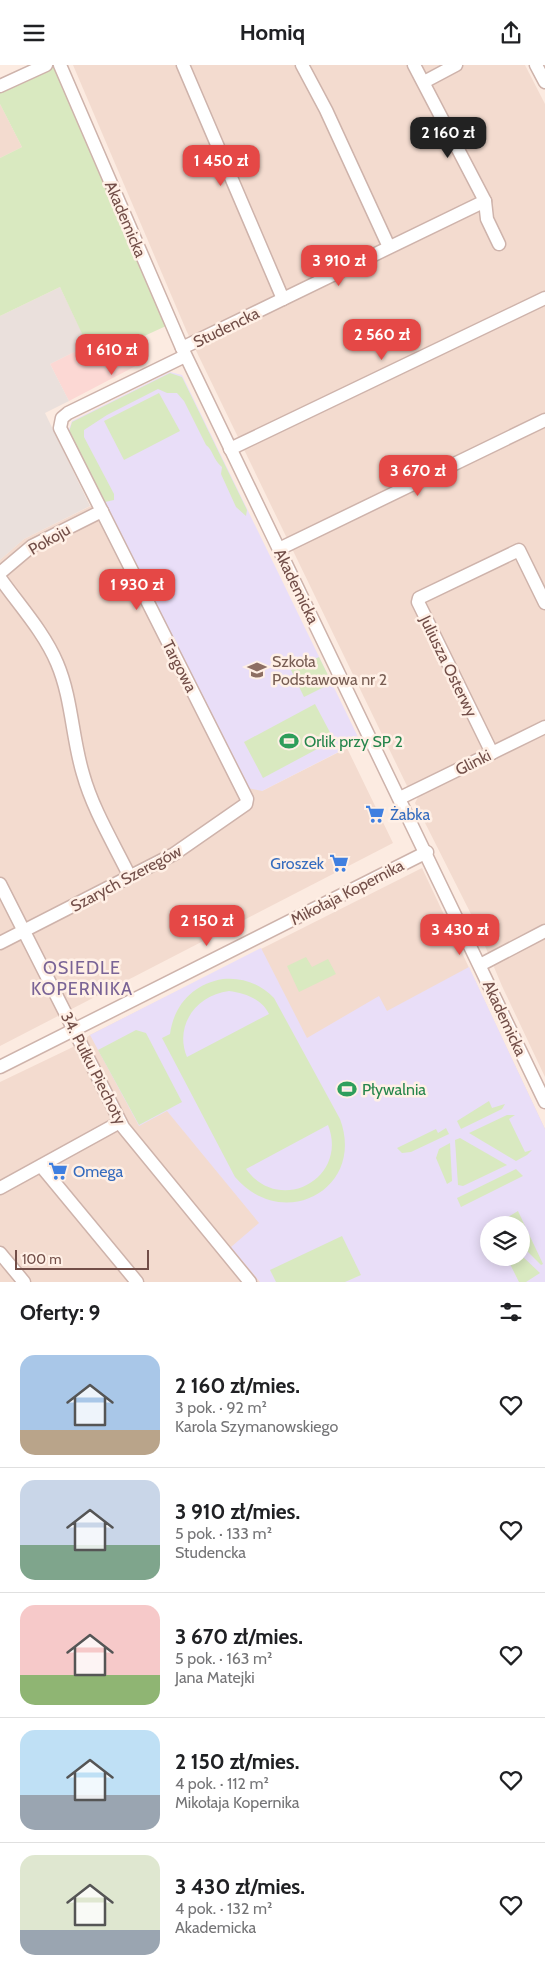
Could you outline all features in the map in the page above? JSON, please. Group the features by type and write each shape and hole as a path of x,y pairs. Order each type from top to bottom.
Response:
{"street":[{"path":"0,86 46,65"},
{"name":"Akademicka","path":"60,65 184,352 480,965 540,1079 545,1102"},
{"path":"184,65 283,299"},
{"path":"302,65 326,110 389,247"},
{"path":"414,65 485,201 487,219 499,244"},
{"path":"424,82 456,65"},
{"name":"Studencka","path":"60,421 68,413 283,299 485,201"},
{"path":"230,449 545,298"},
{"path":"279,549 545,420"},
{"name":"Targowa","path":"60,421 62,433 247,799 246,804"},
{"name":"Pokoju","path":"0,573 32,546 102,511"},
{"name":"Juliusza Osterwy","path":"492,753 418,602 419,599 519,550 545,603"},
{"path":"0,578 48,646 56,662 65,685 82,772 89,795 130,877"},
{"name":"Glinki","path":"400,798 545,727"},
{"name":"Szarych Szeregów","path":"0,943 174,854 246,804"},
{"name":"Mikołaja Kopernika","path":"0,1067 427,852"},
{"name":"34. Pułku Piechoty","path":"0,884 120,1122 250,1282"},
{"path":"480,965 545,931"},
{"path":"0,1188 120,1122"},
{"path":"41,1166 137,1282"},
{"path":"0,1253 24,1282"}],"shaded area":[{"path":"73,65 525,65 545,104 545,720 408,788 187,332"},
{"path":"0,104 22,147 0,158"},
{"path":"60,287 88,345 50,364 69,401 45,413 90,506 24,539 0,560 0,316"},
{"path":"139,340 149,359 69,401 50,364 88,345 94,359"},
{"path":"170,372 182,375 360,741 262,791 248,788 68,432 72,421"},
{"path":"103,500 262,791 347,748 393,843 0,1046 0,560 24,539"},
{"path":"545,735 545,1077 502,986 474,920 415,803 418,797"},
{"path":"422,868 545,1129 545,1282 0,1282 0,1082 73,1047 90,1035"},
{"path":"261,948 307,1038 379,996 387,1011 469,967 545,1129 545,1282 260,1282 231,1247 259,1223 167,1111 139,1126 90,1035"}],"green space":[{"path":"55,65 166,326 94,359 60,287 0,316 0,158 22,147 0,104 0,91"},
{"path":"170,373 182,377 247,510 246,516 236,507 221,474 222,467 206,445 184,401 177,393 167,393 158,389 107,415 84,430 84,437 114,494 114,500 105,502 69,432 72,422"},
{"path":"159,393 180,431 124,460 104,421"},
{"path":"319,657 332,683 304,697 291,670"},
{"name":"Orlik przy SP 2","path":"315,704 334,740 263,778 244,742"},
{"path":"306,957 312,967 328,959 336,974 299,992 287,966"},
{"path":"223,979 244,980 257,985 274,998 340,1119 345,1144 341,1165 331,1183 315,1195 296,1202 275,1201 254,1193 235,1177 162,1038 170,1034 176,1013 187,997 203,985","holes":["229,991 241,993 252,998 262,1004 269,1014 187,1057 183,1034 191,1014 198,1005 207,999","328,1125 332,1144 329,1161 320,1175 308,1185 292,1190 276,1189 260,1183 246,1169"]},
{"path":"136,1030 146,1033 182,1102 139,1125 98,1050"},
{"path":"489,1101 492,1108 505,1104 502,1109 461,1129 457,1121"},
{"path":"507,1115 515,1115 509,1119 525,1152 532,1150 516,1161 469,1133"},
{"path":"446,1128 449,1134 411,1152 402,1153 397,1148 436,1129 438,1133"},
{"path":"460,1138 507,1165 463,1186 458,1185 455,1140"},
{"path":"450,1143 452,1181 447,1184 436,1158 439,1149"},
{"path":"516,1169 523,1176 461,1207 457,1198"},
{"path":"518,1211 520,1216 510,1216"},
{"path":"342,1236 361,1275 345,1282 276,1282 270,1270"},
{"path":"530,1236 543,1264 541,1265 530,1254"},
{"path":"530,1264 540,1273 526,1282 519,1282 511,1266 530,1266"}],"place":[{"name":"Szkoła Podstawowa nr 2","path":"257,670"},
{"name":"Orlik przy SP 2","path":"289,741"},
{"name":"Żabka","path":"375,814"},
{"name":"Groszek","path":"339,863"},
{"name":"Pływalnia","path":"347,1089"},
{"name":"Omega","path":"58,1171"}],"district":[{"name":"OSIEDLE KOPERNIKA","path":"82,978"}]}
